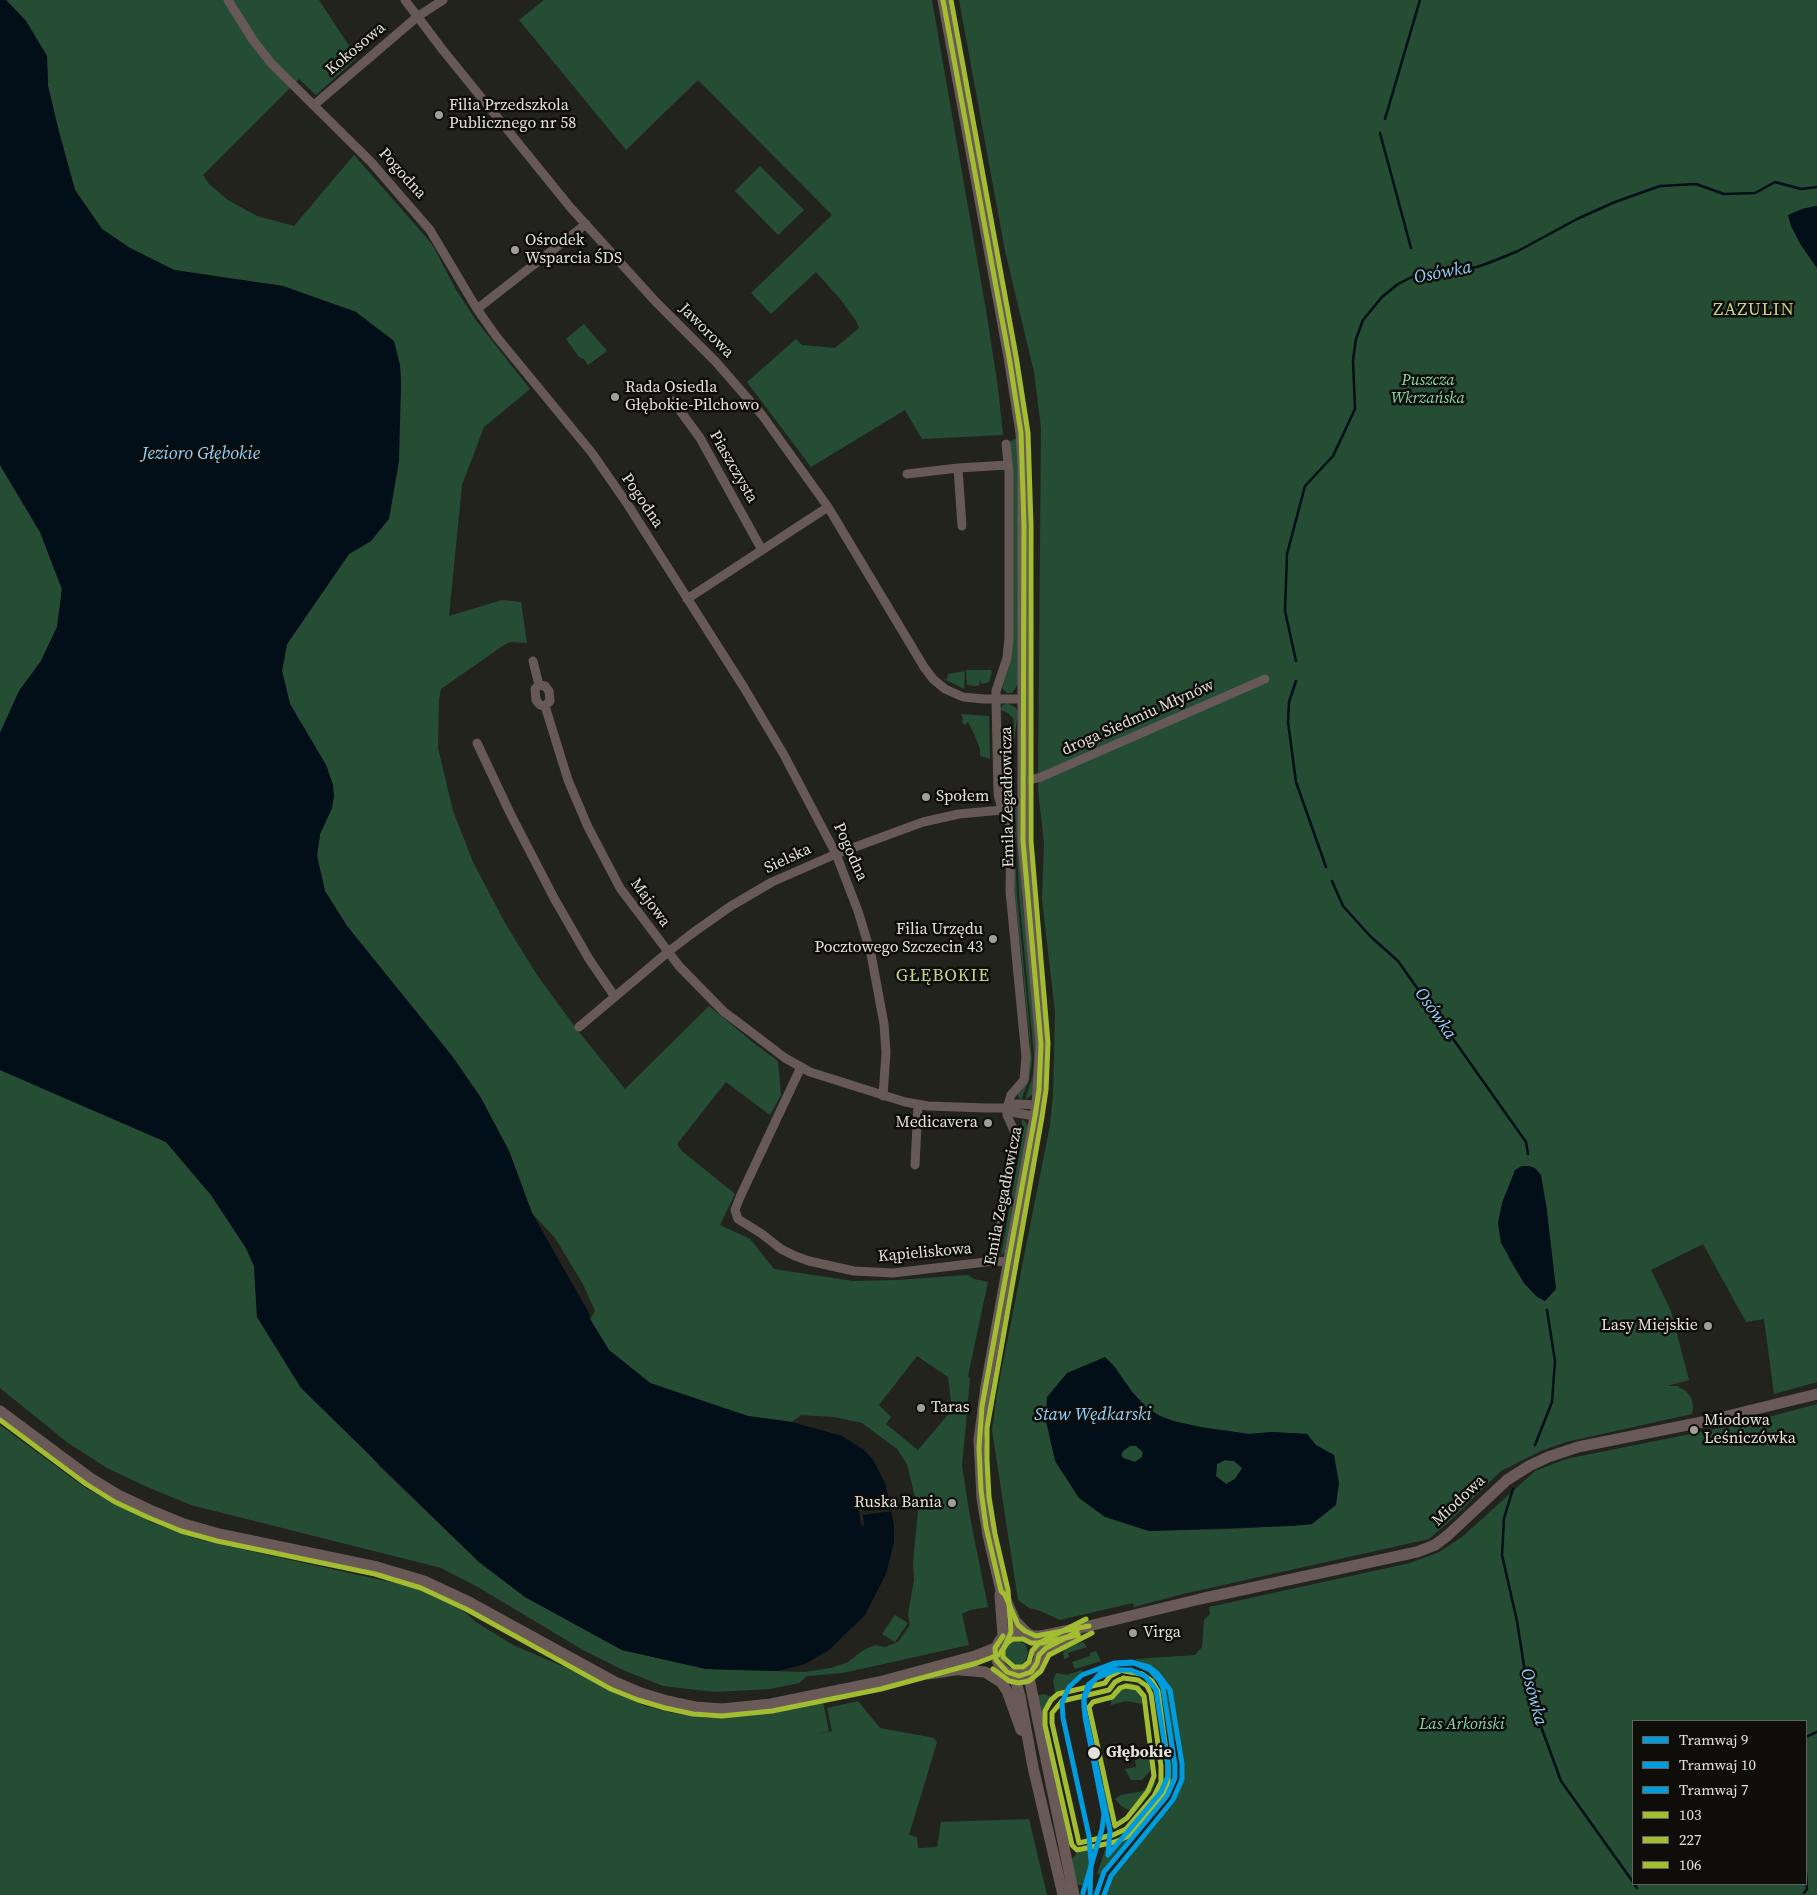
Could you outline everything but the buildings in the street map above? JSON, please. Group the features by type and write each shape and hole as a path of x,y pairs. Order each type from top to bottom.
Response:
{"main road":[{"name":"Emila Zegadłowicza","path":"943,0 1009,357 1021,433 1024,516 1022,782 1025,875 1038,995 1041,1044 1036,1111 984,1394 979,1448 983,1510 1001,1592 1003,1636"},
{"name":"Miodowa","path":"1029,1633 1042,1636 1200,1599 1417,1552 1445,1538 1507,1480 1548,1457 1578,1447 1735,1415 1817,1394"},
{"path":"0,1411 90,1478 118,1495 150,1510 219,1534 377,1567 424,1581 469,1602 609,1679 655,1698 694,1707 743,1708 784,1702 879,1682 976,1656 995,1648 1003,1636 1011,1632 1029,1633 1038,1644 1039,1655 1029,1678 1074,1895"},
{"name":"Emila Zegadłowicza","path":"1001,1592 1005,1594 1015,1621 1029,1633"},
{"name":"Miodowa","path":"1039,1655 1048,1647 1089,1626"},
{"path":"995,1648 995,1657 998,1663 1011,1674 1016,1682 1033,1767 1063,1895"},
{"path":"879,1682 998,1663"},
{"path":"961,1670 985,1672 1003,1684 1010,1698 1033,1767"},
{"path":"1011,1674 1023,1676 1031,1672"}],"street":[{"name":"Pogodna","path":"228,0 249,34 271,63 371,162 430,230 477,309 496,336 592,453 628,505 784,755 836,854 858,911 871,954 880,991 884,1024 886,1053 883,1096"},
{"name":"Jaworowa","path":"405,0 542,174 656,301 716,362 750,400 786,446 828,507 933,679 945,689 963,697 1023,699"},
{"name":"Kokosowa","path":"314,105 417,17 443,0"},
{"path":"477,309 586,224"},
{"name":"Piaszczysta","path":"673,401 700,438 762,550"},
{"path":"994,1261 1016,1135 1007,1115 1007,1108 1011,1096 1024,1080 1026,1058 1010,892 1011,832 998,794 996,691 1007,658 1008,644 1008,465 1006,444"},
{"path":"906,474 1008,465"},
{"path":"958,468 962,526"},
{"path":"688,599 828,507"},
{"name":"Majowa","path":"533,661 539,685 545,686 549,691 550,701 545,706 562,762 588,827 620,888 691,980 724,1012 771,1048 800,1067 883,1096 918,1105 1007,1108 1017,1104 1036,1111"},
{"name":"droga Siedmiu Młynów","path":"1022,782 1041,777 1265,679"},
{"path":"477,743 510,813 554,898 589,959 615,997"},
{"name":"Sielska","path":"579,1027 668,952 713,918 750,894 836,854 934,819 958,814 1002,810"},
{"name":"Kąpieliskowa","path":"800,1067 740,1197 735,1210 738,1219 781,1249 809,1261 854,1271 883,1273 994,1261 1008,1262"},
{"path":"915,1165 918,1105"}],"green space":[{"path":"6,0 319,0 357,58 316,95 299,79 203,175 209,184 228,200 257,216 294,226 354,155 432,244 455,288 475,319 530,389 484,427 462,485 449,616 502,600 521,602 527,643 510,642 504,645 441,689 438,748 453,811 473,862 505,923 537,975 575,1027 625,1089 709,1006 778,1061 781,1095 770,1115 726,1082 677,1144 682,1151 735,1194 720,1225 750,1239 774,1269 853,1281 968,1275 974,1279 988,1282 968,1376 970,1379 962,1466 988,1607 970,1610 962,1614 969,1645 843,1673 807,1676 799,1683 770,1689 715,1692 663,1686 623,1670 583,1650 476,1586 441,1568 191,1505 145,1486 107,1468 68,1443 0,1388 0,1070 166,1142 211,1195 246,1248 254,1266 257,1317 380,1467 479,1562 525,1597 622,1650 706,1669 804,1672 831,1668 848,1662 870,1647 876,1645 885,1647 898,1642 910,1625 908,1614 914,1580 913,1564 918,1510 907,1464 897,1449 862,1423 834,1417 801,1415 792,1422 748,1416 719,1408 650,1383 609,1350 590,1319 595,1311 583,1284 555,1238 532,1213 509,1151 481,1098 452,1056 347,926 325,891 317,856 320,834 332,808 333,785 326,765 290,704 282,671 287,644 349,554 371,541 399,420 400,365 369,323 356,312 283,286 174,270 130,248 102,229 75,190 48,86 47,56 26,21","holes":["917,1356 948,1377 952,1410 918,1450 886,1424 891,1417 879,1405"]},
{"path":"544,0 932,0 987,316 1003,435 922,439 905,410 811,467 747,382 796,339 802,345 835,348 859,328 841,300 816,272 771,314 751,293 832,215 698,80 626,150 519,20"},
{"name":"Puszcza Wkrzańska","path":"959,0 1817,0 1817,206 1791,226 1817,268 1817,1382 1774,1394 1764,1319 1746,1322 1703,1244 1651,1270 1671,1311 1689,1380 1667,1386 1677,1386 1686,1391 1692,1399 1692,1414 1566,1442 1541,1451 1501,1471 1429,1539 1183,1594 1134,1607 1133,1603 1060,1620 1029,1608 1018,1600 992,1430 997,1393 1050,1125 1053,1096 1055,1012 1042,899 1044,843 1038,790 1041,428 1034,372 1005,251","holes":["1546,1204 1556,1289 1537,1296 1524,1283 1508,1257","1067,1373 1133,1393 1146,1407 1158,1415 1173,1421 1249,1434 1271,1432 1307,1434 1316,1445 1312,1524 1232,1529 1149,1531"]},
{"path":"760,166 804,210 778,235 735,191"},
{"path":"584,324 607,351 588,365 584,359 579,357 566,339"},
{"path":"1017,438 1019,466 1018,684 1012,693 1007,693 1002,688 1011,660 1009,442"},
{"path":"0,465 40,532 62,589 57,627 41,661 19,691 0,733"},
{"path":"966,670 991,670 992,672 989,682 982,684 979,679 980,685 976,686 967,685"},
{"path":"965,671 964,689 944,679 947,679 948,674"},
{"path":"1007,703 1015,707 1018,712 1014,741 1011,741 1013,718 1008,713 1000,710"},
{"path":"961,714 989,716 990,759 980,756 980,749 975,736 968,722 965,725 962,722"},
{"path":"1013,806 1017,895 1032,1062 1029,1080 1021,1100 1018,1097 1018,1093 1027,1082 1029,1074 1030,1043 1015,895 1013,832 1011,815 1007,807"},
{"path":"1015,806 1018,806 1022,898 1037,1030 1033,1094 1025,1100 1033,1075 1034,1055 1019,895"},
{"path":"1022,1119 1026,1122 1028,1128 1005,1252 1001,1255 1022,1138"},
{"name":"Las Arkoński","path":"1817,1404 1817,1895 1104,1895 1111,1878 1175,1802 1184,1779 1182,1760 1173,1735 1164,1686 1157,1673 1135,1659 1195,1655 1202,1647 1204,1620 1210,1614 1209,1607 1410,1563 1439,1552 1462,1537 1535,1471 1566,1459 1750,1422"},
{"path":"0,1425 87,1489 150,1522 200,1540 422,1589 452,1601 476,1622 513,1645 581,1674 617,1694 645,1706 673,1713 708,1718 766,1713 823,1702 829,1731 815,1735 832,1731 827,1708 858,1701 880,1728 934,1738 937,1742 909,1835 917,1837 918,1848 937,1847 941,1822 1029,1819 1047,1895 0,1895"},
{"path":"1130,1446 1136,1446 1143,1452 1142,1457 1135,1462 1123,1458 1121,1455"},
{"path":"1225,1460 1234,1461 1242,1468 1235,1479 1226,1484 1216,1476 1217,1464"},
{"path":"895,1615 908,1623 895,1642 882,1634"},
{"path":"1017,1639 1026,1645 1028,1653 1026,1660 1017,1670 1007,1663 1002,1651 1007,1642"},
{"path":"1083,1642 1087,1647 1068,1653 1069,1657 1064,1659 1063,1653 1066,1647"},
{"path":"1096,1651 1101,1661 1075,1669 1072,1662 1090,1656 1090,1653"},
{"path":"1082,1670 1083,1672 1068,1684 1062,1696 1056,1697 1053,1681 1056,1673 1067,1675"},
{"path":"1125,1683 1140,1686 1146,1695 1148,1703 1142,1704 1126,1701 1111,1705 1111,1696 1114,1690 1119,1685"},
{"path":"1043,1694 1050,1696 1051,1700 1045,1712 1068,1818 1068,1833 1065,1830 1060,1809 1037,1696"},
{"path":"1155,1748 1155,1762 1149,1772 1142,1780 1131,1780 1125,1769 1136,1767 1134,1753"},
{"path":"1172,1759 1174,1776 1167,1793 1163,1791 1168,1760"},
{"path":"1153,1780 1156,1782 1152,1791 1135,1813 1121,1806 1115,1799 1121,1795 1143,1791"},
{"path":"1105,1783 1109,1816 1105,1809 1099,1784"},
{"path":"1148,1817 1101,1875 1097,1874 1108,1841 1125,1836 1142,1818"},
{"path":"1088,1846 1088,1886 1079,1885 1075,1883 1072,1859 1079,1850"}],"water":[{"name":"Jezioro Głębokie","path":"0,0 6,0 26,21 47,56 48,86 75,190 102,229 130,248 174,270 283,286 356,312 394,341 400,365 401,384 399,461 389,519 371,541 349,554 287,644 282,671 290,704 326,765 333,785 332,808 320,834 317,856 325,891 347,926 452,1056 481,1098 509,1151 532,1213 609,1350 650,1383 748,1416 792,1422 842,1436 864,1450 873,1460 885,1483 894,1525 894,1542 886,1574 865,1615 829,1650 805,1664 778,1671 706,1669 622,1650 525,1597 479,1562 301,1388 257,1317 254,1266 246,1248 211,1195 166,1142 0,1070 0,733 19,691 41,661 57,627 62,589 40,532 0,465"},
{"path":"1817,206 1817,268 1801,245 1791,226 1788,215"},
{"path":"1522,1166 1535,1168 1541,1175 1546,1204 1556,1289 1545,1301 1537,1297 1524,1283 1501,1243 1498,1223 1502,1203 1515,1170"},
{"name":"Staw Wędkarski","path":"1105,1357 1146,1407 1158,1415 1173,1421 1249,1434 1271,1432 1307,1434 1316,1445 1334,1455 1339,1483 1336,1505 1312,1524 1292,1526 1149,1531 1105,1517 1079,1498 1055,1461 1046,1421 1047,1397 1067,1373","holes":["1130,1446 1136,1446 1143,1452 1142,1457 1135,1462 1123,1458 1121,1455","1225,1460 1234,1461 1242,1468 1235,1479 1226,1484 1216,1476 1217,1464"]}],"pier":[{"path":"861,1500 863,1511 893,1509 893,1511 863,1515 864,1525 861,1526 858,1501"}],"waterway":[{"path":"1385,119 1420,0"},
{"path":"1380,133 1411,248"},
{"name":"Osówka","path":"1296,661 1285,611 1287,554 1305,486 1333,456 1355,409 1353,360 1356,339 1363,320 1382,297 1398,284 1418,274 1477,267 1491,262 1518,251 1577,219 1615,202 1660,186 1696,184 1724,194 1755,193 1775,182 1801,189 1817,187"},
{"name":"Osówka","path":"1296,681 1289,702 1288,722 1296,782 1326,867"},
{"name":"Osówka","path":"1332,881 1343,906 1370,936 1398,961 1526,1142 1528,1154"},
{"name":"Osówka","path":"1535,1445 1552,1402 1555,1361 1547,1310"},
{"name":"Osówka","path":"1513,1489 1504,1518 1502,1555 1517,1621 1528,1691 1561,1781 1632,1881"},
{"path":"1807,1737 1817,1732"},
{"path":"1804,1893 1807,1889 1807,1885"}],"tram line":[{"name":"9","path":"1090,1895 1091,1863 1089,1836 1063,1718 1062,1703 1069,1687 1082,1675 1114,1663 1132,1662 1150,1670 1163,1688 1175,1765 1175,1778 1167,1796 1104,1872 1096,1895"},
{"name":"7","path":"1083,1893 1102,1829 1104,1814 1085,1717 1084,1699 1091,1684 1101,1672 1118,1664 1135,1663 1149,1667 1157,1673 1170,1690 1182,1764 1182,1779 1173,1800 1111,1876 1104,1895"},
{"name":"10","path":"1116,1670 1131,1670 1145,1676 1156,1690 1168,1776 1161,1792 1108,1855 1110,1831 1084,1708 1084,1697 1088,1685 1097,1678 1116,1670"}],"transit line":[{"name":"103","path":"943,0 1009,357 1021,433 1024,525 1023,841 1041,1044 1039,1090 1035,1116 982,1406 979,1448 981,1490 986,1527 1001,1591 1005,1595 1018,1625 1036,1636 1089,1626"},
{"name":"106","path":"951,0 1016,356 1028,433 1031,525 1031,841 1048,1043 1046,1090 1042,1117 987,1428 989,1497 995,1534 1008,1590 1011,1632 1003,1650 1003,1657 1014,1667 1023,1667 1029,1662 1032,1651 1039,1643 1086,1619"},
{"name":"227","path":"0,1420 86,1484 115,1502 147,1517 181,1531 217,1541 375,1574 421,1588 466,1609 611,1689 665,1708 693,1714 722,1716 772,1711 881,1689 977,1663 998,1655"},
{"name":"103","path":"1003,1636 995,1648 996,1660 1007,1672 1019,1676 1031,1672 1037,1663 1039,1655 1046,1648 1077,1632"},
{"name":"227","path":"993,1669 1009,1681 1019,1683 1029,1681 1041,1671 1049,1655 1092,1633"},
{"name":"227","path":"1001,1652 1008,1642 1013,1639 1023,1639 1031,1643 1042,1643 1078,1635"},
{"name":"106","path":"1120,1671 1110,1676 1105,1683 1058,1694 1051,1700 1045,1711 1045,1725 1072,1845 1077,1850 1115,1842 1131,1835 1160,1800 1168,1784 1168,1765 1158,1691 1152,1681 1142,1674 1124,1671"},
{"name":"103","path":"1123,1678 1138,1680 1147,1686 1151,1694 1161,1766 1161,1782 1154,1796 1126,1829 1113,1835 1079,1843 1052,1723 1052,1713 1062,1701 1109,1690 1115,1682 1123,1678"},
{"name":"227","path":"1126,1686 1137,1688 1144,1696 1154,1776 1148,1791 1127,1818 1115,1826 1089,1707 1093,1702 1112,1697 1120,1688 1126,1686"}],"place":[{"name":"Filia Przedszkola Publicznego nr 58","path":"439,115"},
{"name":"Ośrodek Wsparcia ŚDS","path":"515,250"},
{"name":"Rada Osiedla Głębokie-Pilchowo","path":"615,397"},
{"name":"Społem","path":"926,797"},
{"name":"Filia Urzędu Pocztowego Szczecin 43","path":"993,939"},
{"name":"Medicavera","path":"988,1123"},
{"name":"Lasy Miejskie","path":"1708,1326"},
{"name":"Taras","path":"921,1408"},
{"name":"Miodowa Leśniczówka","path":"1694,1430"},
{"name":"Ruska Bania","path":"952,1503"},
{"name":"Virga","path":"1133,1633"},
{"name":"Głębokie","path":"1094,1753"}],"district":[{"name":"ZAZULIN","path":"1754,310"},
{"name":"GŁĘBOKIE","path":"943,976"}]}
